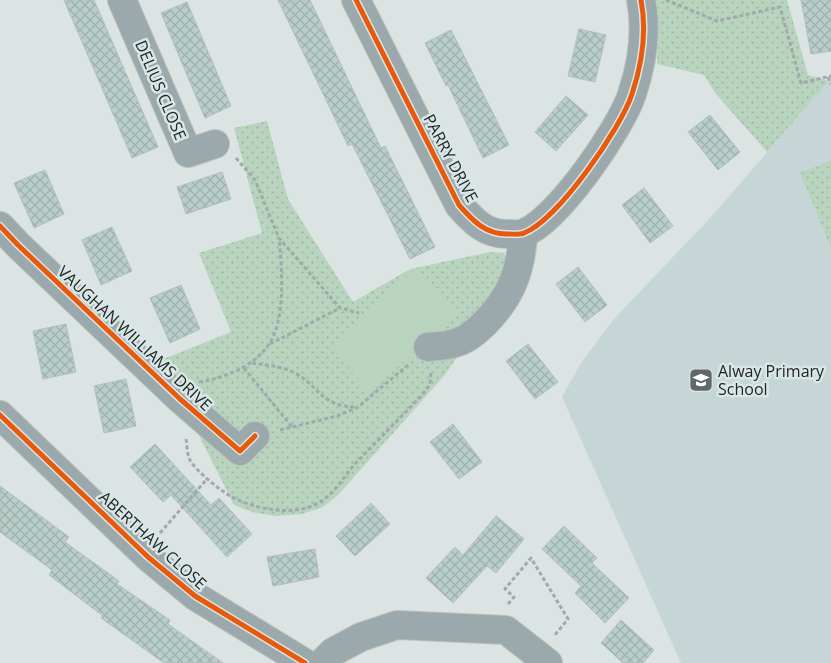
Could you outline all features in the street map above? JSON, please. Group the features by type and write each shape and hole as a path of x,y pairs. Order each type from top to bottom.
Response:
{"street":[{"name":"DELIUS CLOSE","path":"122,0 188,153 215,144"},
{"name":"PARRY DRIVE","path":"356,0 459,205 472,220 485,230 503,234 523,234"},
{"path":"424,351 467,338 495,313 505,299 516,276 522,255 523,234 541,222 568,195 590,167 621,118 632,96 639,70 644,14 641,0"},
{"name":"VAUGHAN WILLIAMS DRIVE","path":"0,226 180,399 240,451 255,436"},
{"name":"ABERTHAW CLOSE","path":"0,415 144,552 195,596 305,663"},
{"path":"322,663 333,652 361,637 398,625 506,630 543,659"}],"path":[{"path":"665,0 717,21 780,7 801,83 830,77 831,84"},
{"path":"215,144 228,151 256,180 279,238 282,264 281,301 269,344"},
{"path":"279,238 340,308 359,313"},
{"path":"157,376 192,382 221,378 252,363 269,344 340,308"},
{"path":"180,399 190,459 207,479 224,493 238,500 268,509 304,508 318,503 330,495 355,464 423,394 430,384 431,372 424,351 358,407 337,416 255,436"},
{"path":"252,363 276,366 291,371 305,380 329,402 344,407 358,407"},
{"path":"244,368 292,427"},
{"path":"144,552 207,479"},
{"path":"489,628 514,597 505,589 531,558 568,619 543,659"}],"shaded area":[{"name":"Alway Primary School","path":"831,80 831,663 681,663 562,397 581,363 614,319 711,217"}],"green space":[{"path":"654,0 787,0 808,75 829,81 767,152 716,94 704,75 657,64 658,14"},
{"path":"267,121 288,199 353,302 410,269 490,252 504,253 509,263 497,300 444,376 338,495 323,507 302,514 275,516 252,512 234,505 161,360 231,332 199,253 262,233 234,128"},
{"path":"831,160 831,248 800,173"},
{"path":"416,269 456,314 370,392 330,348"}],"building":[{"path":"64,0 94,0 158,147 132,158"},
{"path":"278,0 310,0 381,148 385,146 435,247 410,259 352,144 348,146"},
{"path":"801,0 831,0 831,51 811,54"},
{"path":"187,2 231,106 205,118 161,13"},
{"path":"579,29 606,35 595,82 568,76"},
{"path":"451,30 509,145 483,158 448,85 446,86 425,43"},
{"path":"566,96 588,115 556,151 535,132"},
{"path":"710,115 740,152 718,170 688,132"},
{"path":"45,170 64,214 34,228 14,183"},
{"path":"222,172 231,199 186,214 177,187"},
{"path":"644,188 673,226 650,243 622,205"},
{"path":"112,227 132,271 101,285 82,240"},
{"path":"578,267 607,305 585,322 556,284"},
{"path":"181,285 200,329 170,343 150,298"},
{"path":"66,324 76,372 43,379 33,331"},
{"path":"528,344 558,382 535,399 506,361"},
{"path":"126,379 136,426 104,433 94,386"},
{"path":"453,424 482,462 459,479 430,442"},
{"path":"155,444 211,505 219,498 252,534 227,557 171,495 163,502 130,467"},
{"path":"0,486 69,537 65,542 119,581 117,584 170,620 168,624 223,663 164,663 101,618 103,616 49,575 52,570 0,532"},
{"path":"371,503 390,524 355,556 336,536"},
{"path":"496,516 524,539 496,573 487,566 453,603 426,578 455,547 463,555"},
{"path":"564,526 597,558 592,563 629,598 605,623 575,593 581,586 542,549"},
{"path":"315,549 319,577 273,586 267,557"},
{"path":"621,620 654,650 643,663 623,663 601,643"}],"cycle path":[{"path":"356,0 459,205 481,226 501,234 524,233 538,225 554,211 587,171 615,128 632,94 641,59 644,24 641,0"},
{"path":"0,226 180,399 240,451 255,436"},
{"path":"0,415 148,557 195,596 305,663"}],"place":[{"name":"Alway Primary School","path":"701,380"}]}
